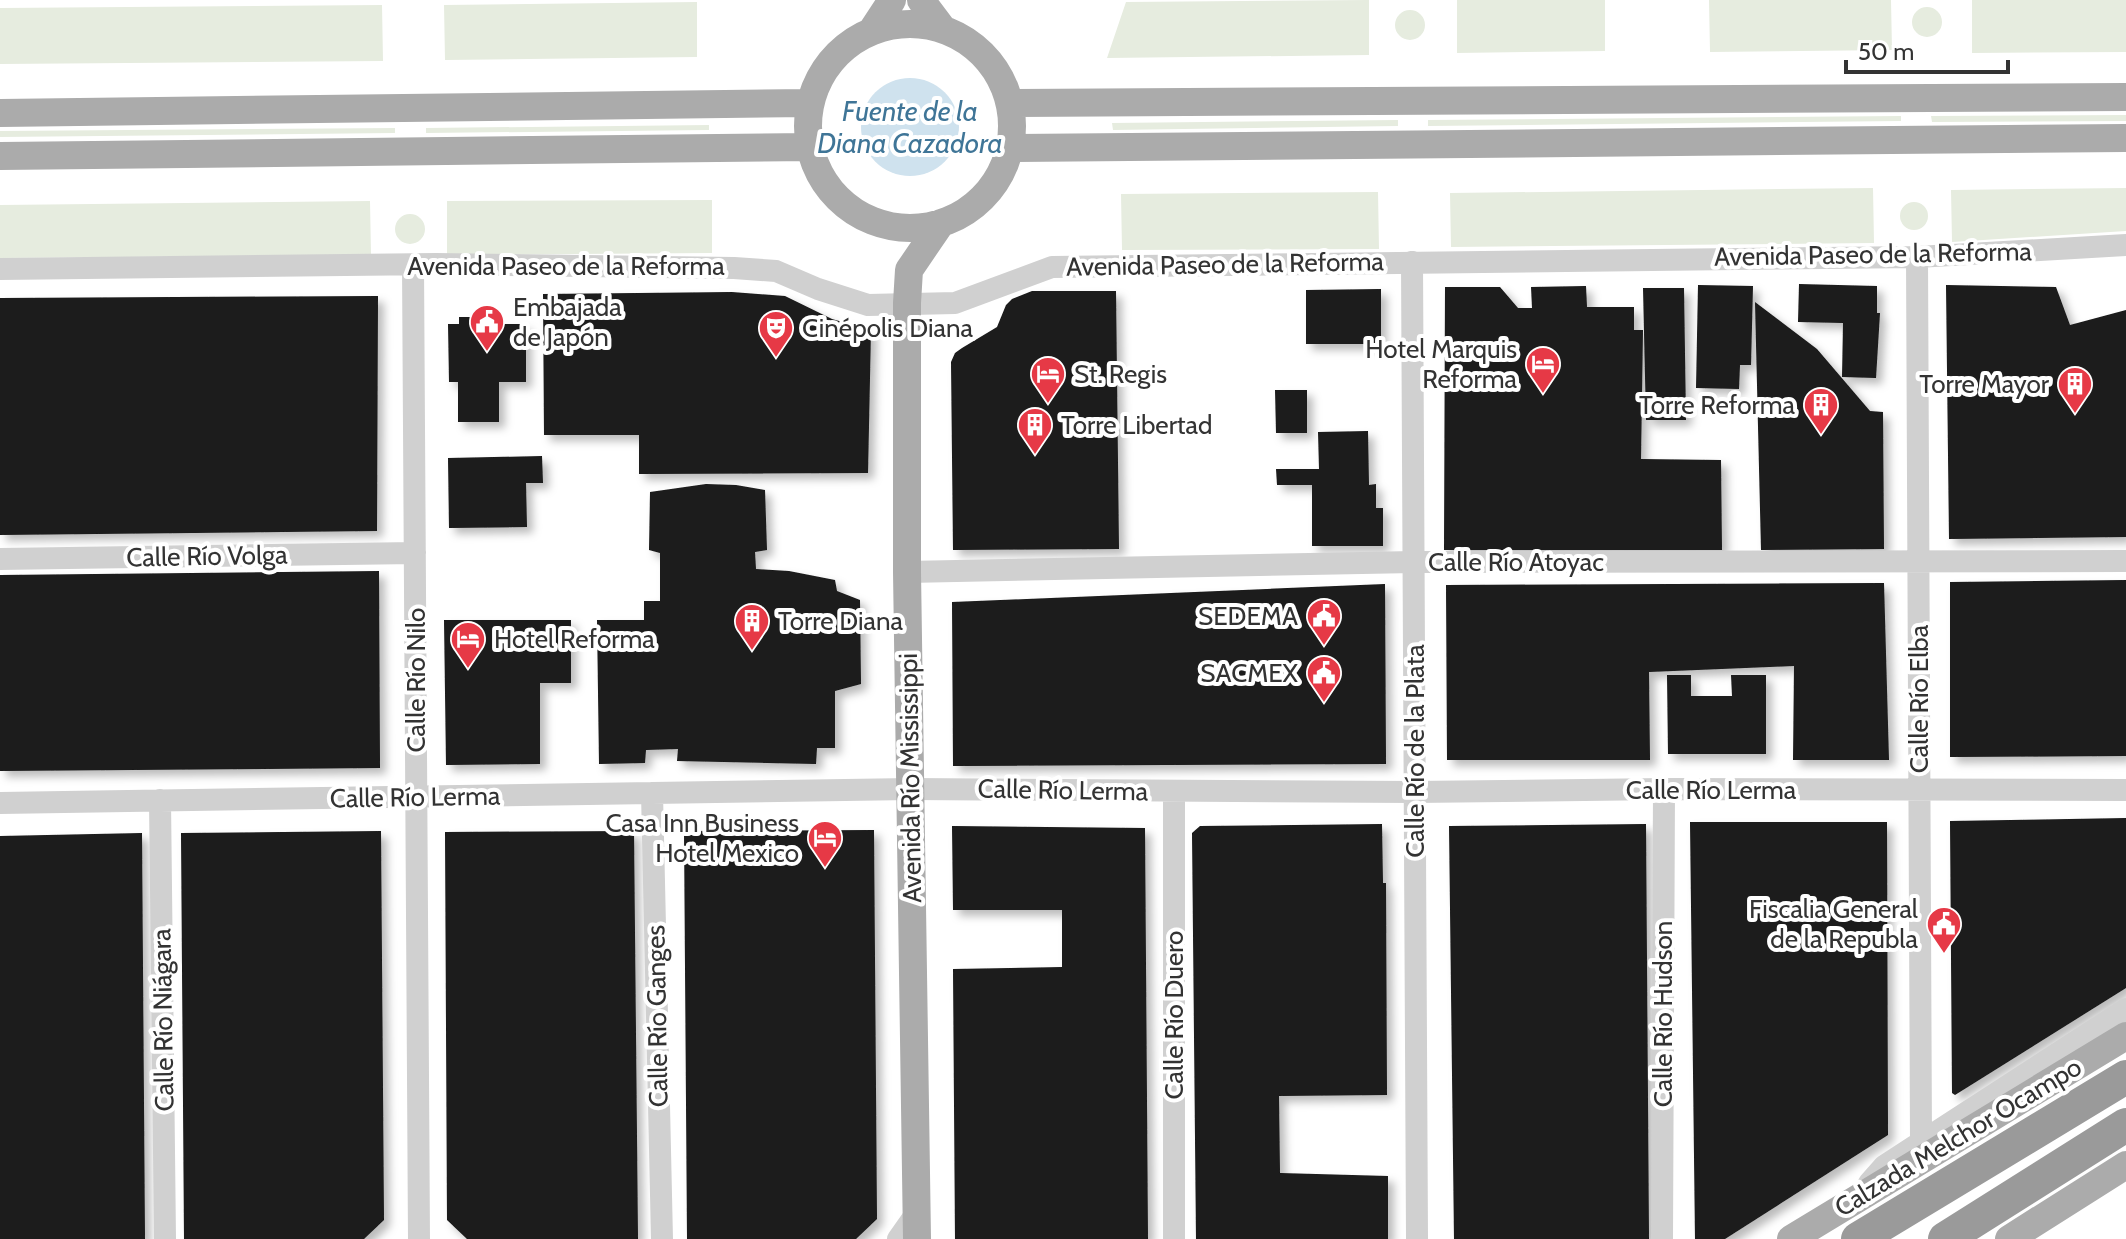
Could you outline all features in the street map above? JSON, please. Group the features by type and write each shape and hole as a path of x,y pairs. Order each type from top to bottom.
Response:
{"highway":[{"path":"1858,1239 2126,1077"},
{"path":"1945,1239 2126,1125"}],"main road":[{"path":"873,29 892,0"},
{"path":"921,0 942,28"},
{"path":"907,23 942,28 973,44 997,70 1011,103 1013,137 1003,171 983,200 954,220 921,229 888,227 857,215 832,193 814,165 806,133 809,103 822,70 844,46 873,29 907,23"},
{"path":"1011,103 2126,97"},
{"path":"0,113 809,103"},
{"path":"1010,148 2126,138"},
{"path":"0,156 810,147"},
{"path":"872,221 895,243 909,270 941,223"},
{"name":"Avenida Río Mississippi","path":"909,270 907,572 917,1226"},
{"name":"Calzada Melchor Ocampo","path":"1791,1239 2126,1036"},
{"path":"2009,1239 2126,1165"}],"street":[{"name":"Avenida Paseo de la Reforma","path":"0,269 413,265 734,268 776,271 868,305 955,303 1052,267 1917,257 2126,245"},
{"name":"Calle Río Elba","path":"1917,257 1921,1142"},
{"name":"Calle Río de la Plata","path":"1412,262 1417,1239"},
{"name":"Calle Río Nilo","path":"413,265 419,1239"},
{"name":"Calle Río Volga","path":"0,559 415,553"},
{"name":"Calle Río Atoyac","path":"907,572 1414,562 2126,561"},
{"name":"Calle Río Lerma","path":"0,803 911,789 1174,792 2126,790"},
{"name":"Calle Río Hudson","path":"1662,1239 1664,789"},
{"name":"Calle Río Duero","path":"1174,792 1174,1239"},
{"name":"Calle Río Ganges","path":"652,793 662,1239"},
{"name":"Calle Río Niágara","path":"160,800 165,1239"},
{"path":"1850,1203 1884,1166 2126,1009"},
{"path":"898,1239 917,1226"}],"shaded area":[{"path":"1369,0 1369,55 1107,58 1126,2"},
{"path":"1457,0 1605,0 1605,51 1457,53"},
{"path":"1709,0 1891,0 1892,50 1710,52"},
{"path":"1972,0 2126,0 2126,52 1972,53"},
{"path":"697,2 697,57 445,60 444,5"},
{"path":"382,5 383,61 0,64 0,8"},
{"path":"1927,7 1937,12 1942,22 1937,32 1927,37 1917,32 1912,22 1917,12"},
{"path":"1410,10 1420,15 1425,25 1420,35 1410,40 1400,35 1395,25 1400,15"},
{"path":"2126,115 2126,121 1932,122 1931,116"},
{"path":"1901,116 1901,121 1428,126 1428,120"},
{"path":"1398,120 1398,126 1113,130 1112,123"},
{"path":"709,125 709,130 426,133 426,128"},
{"path":"395,128 395,133 0,137 0,131"},
{"path":"1873,188 1874,243 1451,247 1450,193"},
{"path":"2126,188 2126,231 1952,242 1951,190"},
{"path":"1378,192 1379,249 1122,250 1121,194"},
{"path":"712,200 712,253 447,255 447,201"},
{"path":"370,201 371,255 0,258 0,205"},
{"path":"1914,202 1924,206 1928,216 1924,226 1914,230 1904,226 1900,216 1904,206"},
{"path":"410,214 421,218 425,229 421,240 410,244 399,240 395,229 399,218"}],"water":[{"name":"Fuente de la Diana Cazadora","path":"910,78 929,82 945,92 955,108 959,127 955,146 945,162 929,172 910,176 891,172 875,162 865,146 861,127 865,108 875,92 891,82"}],"building":[{"path":"1799,284 1877,286 1877,313 1880,313 1876,378 1842,377 1843,323 1798,322"},
{"path":"1698,285 1753,286 1751,365 1740,365 1739,389 1696,388"},
{"path":"1946,285 2056,287 2070,325 2126,310 2126,537 1949,539"},
{"name":"Hotel Marquis Reforma","path":"1586,286 1587,307 1634,307 1634,330 1643,330 1641,459 1721,460 1722,550 1444,550 1445,287 1500,287 1518,308 1532,308 1531,287"},
{"path":"1643,288 1684,288 1686,420 1646,420"},
{"path":"1381,289 1381,344 1306,344 1306,290"},
{"name":"Torre Libertad","path":"1032,291 1116,291 1119,549 953,550 951,362 955,353 997,327 1006,305 1012,299"},
{"path":"732,292 785,296 832,319 871,330 868,473 639,474 639,435 544,435 543,294"},
{"path":"378,296 377,531 0,535 0,298"},
{"name":"Torre Reforma","path":"1755,302 1817,349 1870,411 1883,412 1884,549 1761,550"},
{"name":"Embajada de Japón","path":"459,317 477,317 477,324 526,324 526,382 499,382 499,422 458,422 458,382 449,382 448,324 459,324"},
{"path":"1275,390 1307,390 1307,433 1276,433"},
{"path":"1368,431 1369,485 1376,484 1376,508 1383,508 1383,546 1312,546 1312,485 1277,485 1276,469 1319,469 1318,432"},
{"path":"542,456 543,483 526,483 527,527 449,528 448,458"},
{"name":"Torre Diana","path":"706,484 765,490 767,550 755,552 756,569 789,571 835,580 837,591 860,600 861,684 835,691 835,748 817,748 816,764 677,761 678,749 646,750 645,763 599,764 597,620 644,620 644,601 660,601 660,553 649,550 650,492"},
{"path":"379,571 380,768 0,771 0,575"},
{"path":"2126,580 2126,756 1950,757 1950,582"},
{"path":"1884,583 1889,760 1793,760 1794,666 1649,672 1650,760 1447,760 1446,585"},
{"path":"1385,584 1386,764 953,766 952,602"},
{"path":"444,620 571,620 571,683 540,683 540,764 446,765"},
{"path":"1667,675 1691,675 1691,696 1732,696 1731,675 1766,675 1766,754 1668,754"},
{"path":"2126,818 2126,988 1955,1095 1952,1093 1950,821"},
{"path":"1690,822 1887,822 1888,1135 1725,1239 1695,1239"},
{"path":"1382,824 1383,883 1386,883 1387,1095 1279,1096 1280,1173 1388,1176 1388,1239 1196,1239 1192,833 1200,826"},
{"path":"1646,824 1649,1239 1454,1239 1449,826"},
{"path":"952,826 1145,828 1148,1239 955,1239 953,969 1062,967 1062,910 953,910"},
{"path":"874,830 877,1219 856,1239 687,1239 684,831"},
{"path":"381,831 384,1220 364,1239 184,1239 181,833"},
{"path":"634,831 638,1239 467,1239 447,1220 445,832"},
{"path":"142,833 145,1239 0,1239 0,836"}],"place":[{"name":"Embajada de Japón","path":"487,353"},
{"name":"Cinépolis Diana","path":"776,359"},
{"name":"Hotel Marquis Reforma","path":"1543,395"},
{"name":"St. Regis","path":"1048,405"},
{"name":"Torre Mayor","path":"2075,415"},
{"name":"Torre Reforma","path":"1821,436"},
{"name":"Torre Libertad","path":"1035,456"},
{"name":"SEDEMA","path":"1324,647"},
{"name":"Torre Diana","path":"752,652"},
{"name":"Hotel Reforma","path":"468,670"},
{"name":"SACMEX","path":"1324,704"},
{"name":"Casa Inn Business Hotel Mexico","path":"825,869"},
{"name":"Fiscalia General de la Republa","path":"1944,955"}]}
